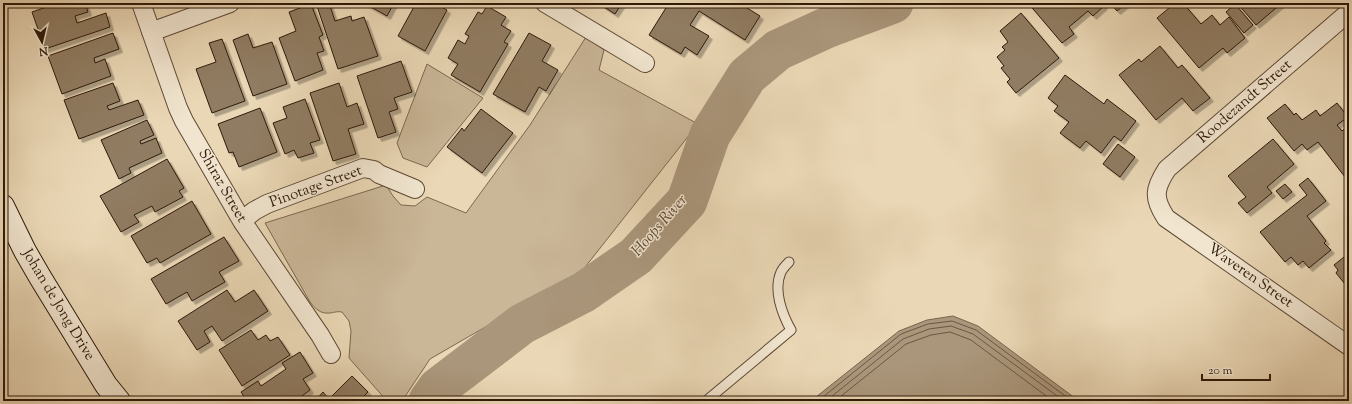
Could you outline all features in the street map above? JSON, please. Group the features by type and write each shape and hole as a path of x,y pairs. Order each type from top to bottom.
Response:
{"street":[{"name":"Shiraz Street","path":"140,3 181,114 242,221 320,335 331,354"},
{"path":"150,32 230,3"},
{"path":"545,3 645,63"},
{"name":"Roodezandt Street","path":"1157,201 1156,193 1158,184 1167,169 1349,12"},
{"name":"Pinotage Street","path":"242,221 254,211 267,204 363,168 374,170 379,174 415,189"},
{"name":"Waveren Street","path":"1157,201 1166,218 1349,346"},
{"name":"Johan de Jong Drive","path":"3,206 25,251 40,277 106,385 119,401"}],"lane":[{"path":"706,401 791,330 784,316 778,288 781,272 788,262"}],"shaded area":[{"path":"586,37 604,50 599,70 698,124 582,271 430,359 402,401 387,401 349,358 351,331 349,321 342,312 323,313 310,302 265,223 386,185 401,205 415,206 427,197 466,213 530,125"},
{"path":"427,64 483,98 427,167 403,158 397,143"}],"water":[{"path":"953,316 978,326 1079,401 811,401 899,331 927,320"}],"building":[{"path":"58,3 85,3 88,12 75,16 77,23 106,13 110,27 45,49 32,12"},
{"path":"316,3 329,3 335,21 351,16 352,21 364,17 378,56 338,69"},
{"path":"364,3 394,3 387,16"},
{"path":"416,3 437,3 436,4 447,10 425,51 398,36"},
{"path":"598,3 622,3 615,14"},
{"path":"669,3 739,3 760,16 745,40 699,11 690,25 709,36 697,55 685,47 681,54 649,35"},
{"path":"1028,3 1102,3 1104,6 1093,16 1088,11 1069,27 1074,34 1062,43"},
{"path":"1110,3 1127,3 1117,11"},
{"path":"1175,3 1183,3 1201,24 1212,15 1220,25 1229,17 1245,38 1227,53 1223,48 1199,68 1157,18"},
{"path":"1237,3 1282,3 1256,25"},
{"path":"311,4 323,35 319,37 324,51 317,53 323,70 295,81 279,38 296,31 289,12"},
{"path":"1235,4 1253,25 1244,33 1226,12"},
{"path":"487,6 506,17 501,25 511,31 504,42 508,44 480,92 451,75 458,64 448,58 458,40 465,44 469,36 465,34 478,12 482,14"},
{"path":"1021,13 1059,58 1016,93 1007,82 1010,79 1001,68 1004,66 997,57 1005,50 1002,47 1008,42 1000,31"},
{"path":"113,33 119,49 94,58 95,63 105,59 111,76 62,94 48,56"},
{"path":"529,33 551,45 542,61 558,70 546,91 539,87 525,112 493,94"},
{"path":"248,34 253,48 272,42 287,84 253,96 233,40"},
{"path":"222,39 245,101 212,113 196,69 216,62 209,43"},
{"path":"1160,46 1178,68 1182,65 1210,98 1193,111 1182,98 1156,120 1119,75 1139,59 1141,62"},
{"path":"401,61 412,92 394,98 398,109 389,112 396,132 378,138 357,76"},
{"path":"1065,75 1104,104 1107,99 1136,121 1121,141 1114,136 1101,153 1086,141 1080,148 1060,133 1069,122 1054,111 1058,106 1048,98"},
{"path":"113,83 120,101 107,106 109,110 138,100 144,115 79,139 64,100"},
{"path":"339,83 347,107 357,103 364,124 348,129 356,154 333,161 310,93"},
{"path":"305,99 320,140 310,143 314,153 298,158 294,150 285,154 273,123 287,118 283,107"},
{"path":"1337,103 1348,117 1337,125 1342,131 1348,126 1349,127 1349,174 1345,177 1318,142 1307,150 1302,144 1294,151 1267,118 1285,104 1294,115 1296,113 1302,120 1316,110 1320,116"},
{"path":"260,108 277,152 239,167 233,152 229,153 218,124"},
{"path":"481,109 513,133 482,173 447,147 462,128 464,131"},
{"path":"147,120 154,135 140,141 141,144 156,138 162,153 129,168 131,173 119,179 101,140"},
{"path":"1273,139 1294,164 1267,187 1272,193 1247,213 1238,203 1246,197 1228,176"},
{"path":"1118,144 1135,157 1120,177 1103,164"},
{"path":"167,159 184,188 179,191 183,197 155,212 152,206 134,215 139,222 121,232 100,196"},
{"path":"1308,178 1326,201 1307,216 1326,241 1324,243 1331,250 1309,268 1303,261 1298,265 1291,257 1285,262 1260,232 1307,195 1299,185"},
{"path":"1285,184 1292,192 1283,199 1276,191"},
{"path":"192,201 211,234 160,263 157,258 147,263 131,236"},
{"path":"224,237 239,261 219,272 225,282 192,301 187,292 166,304 151,279"},
{"path":"1349,253 1349,289 1336,273 1338,270 1334,265"},
{"path":"227,290 235,302 254,290 268,311 222,341 212,326 204,331 210,342 197,350 178,321"},
{"path":"251,330 258,340 266,335 270,341 278,337 290,355 242,386 219,350"},
{"path":"300,352 313,373 303,379 310,390 295,401 247,401 241,392 258,381 261,386 286,369 282,363"},
{"path":"352,376 368,392 359,401 315,401 323,392 329,399"}],"waterway":[{"name":"Hoops River","path":"429,401 438,388 522,324 584,292 636,256 687,201 710,135 747,76 778,50 826,28 893,3"}]}
